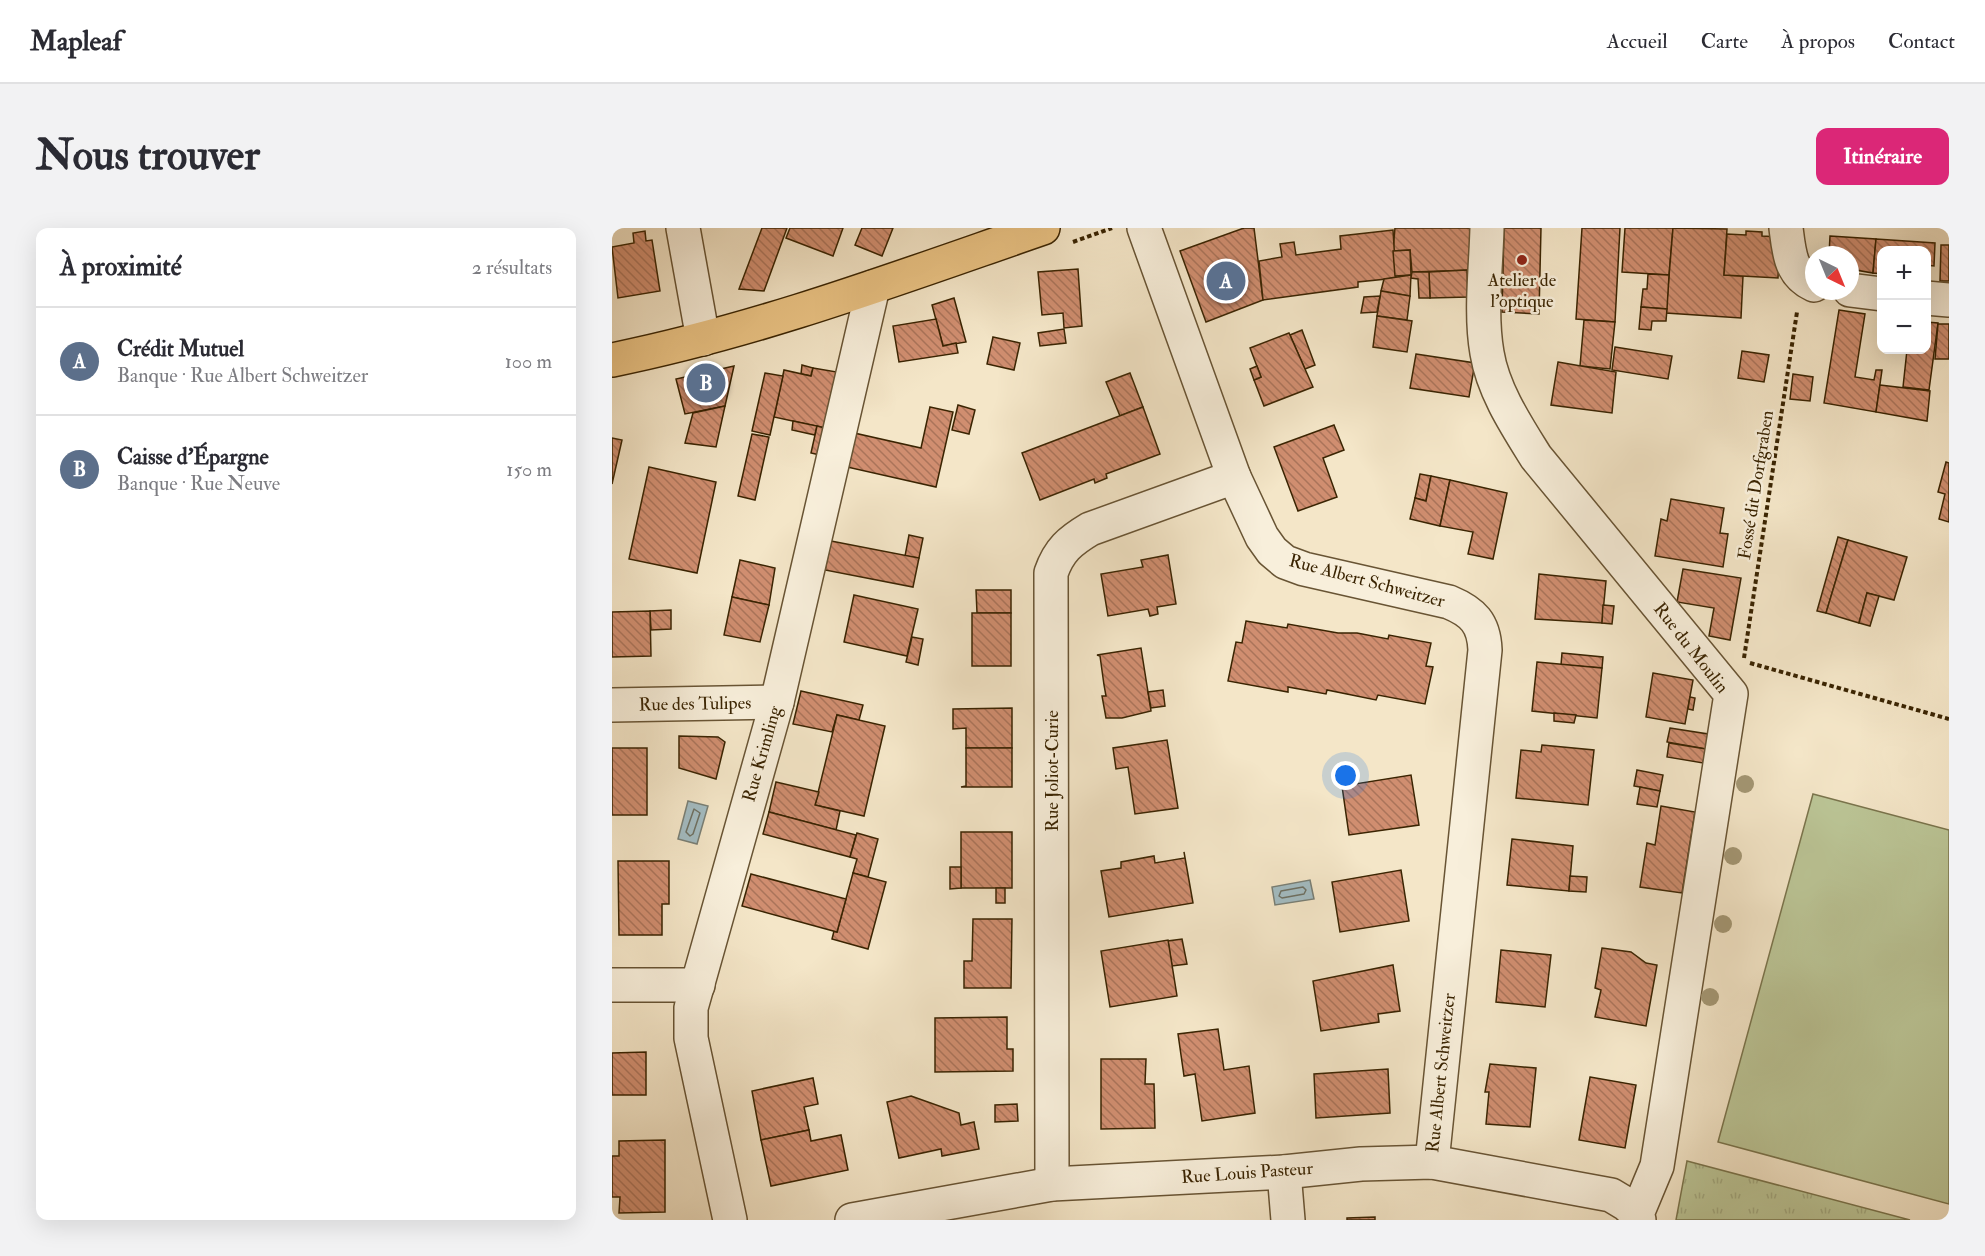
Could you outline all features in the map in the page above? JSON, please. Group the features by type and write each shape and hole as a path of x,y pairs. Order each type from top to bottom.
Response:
{"main road":[{"path":"612,360 703,339 873,287 1043,228"}],"street":[{"path":"683,228 703,339"},
{"name":"Rue Albert Schweitzer","path":"1144,228 1234,477 1262,537 1272,551 1285,562 1449,602 1465,609 1477,619 1484,632 1485,650 1432,1162"},
{"name":"Rue du Moulin","path":"1487,228 1485,334 1487,354 1493,376 1517,427 1536,457 1731,694 1657,1166 1638,1217"},
{"path":"1786,228 1794,269 1805,279"},
{"name":"Rue Krimling","path":"730,1220 691,1038 691,1008 777,702 873,287"},
{"path":"1859,291 1877,293"},
{"path":"1931,298 1949,300"},
{"name":"Rue Joliot-Curie","path":"1052,1184 1051,573 1057,555 1069,542 1090,529 1234,477"},
{"name":"Rue des Tulipes","path":"612,705 777,702"},
{"path":"612,985 698,985"},
{"name":"Rue Louis Pasteur","path":"852,1220 1052,1184 1284,1172 1361,1164 1432,1162 1611,1195 1626,1204 1638,1217"},
{"path":"1284,1172 1288,1220"}],"path":[{"name":"Fossé dit Dorfgraben","path":"1805,300 1744,662 1949,719"}],"green space":[{"path":"1813,794 1949,830 1949,1204 1718,1142"},
{"path":"1687,1161 1910,1220 1676,1220"}],"water":[{"path":"688,801 708,806 697,844 678,839"},
{"path":"1310,880 1314,899 1275,905 1272,887"}],"building":[{"path":"762,228 787,228 764,291 739,289"},
{"path":"790,228 843,228 833,256 786,238"},
{"path":"862,228 893,228 882,256 855,245"},
{"path":"1244,228 1254,228 1263,300 1206,322 1180,251"},
{"path":"1395,228 1472,228 1472,270 1412,272 1410,250 1393,251"},
{"path":"1504,228 1541,228 1539,314 1502,312"},
{"path":"1582,228 1620,228 1615,322 1576,319"},
{"path":"1625,228 1673,228 1669,275 1622,272"},
{"path":"1673,228 1727,229 1724,275 1743,276 1741,318 1666,313"},
{"path":"1393,230 1396,278 1358,282 1358,287 1263,300 1259,261 1282,257 1280,244 1294,242 1296,255 1341,249 1340,236"},
{"path":"645,231 646,241 652,240 660,291 618,298 612,247 634,243 633,233"},
{"path":"1746,231 1762,232 1762,236 1780,237 1778,278 1724,275 1727,234 1746,235"},
{"path":"1830,236 1876,239 1873,273 1859,271 1859,246 1829,246"},
{"path":"1876,239 1935,243 1934,266 1931,266 1931,246 1877,246 1877,273 1873,273"},
{"path":"1941,245 1949,245 1949,281 1940,281"},
{"path":"1410,250 1411,275 1395,276 1393,251"},
{"path":"1078,269 1082,326 1064,328 1063,313 1042,315 1038,272"},
{"path":"1467,270 1468,297 1430,298 1429,272"},
{"path":"1412,272 1429,272 1430,298 1419,298 1418,279 1411,278"},
{"path":"1648,274 1669,275 1667,309 1641,307 1643,289 1647,289"},
{"path":"1411,275 1410,296 1381,291 1384,279"},
{"path":"1381,291 1410,296 1407,320 1377,316"},
{"path":"1380,296 1377,312 1361,313 1364,297"},
{"path":"954,298 966,342 943,346 932,305"},
{"path":"1641,307 1667,309 1666,321 1652,321 1651,330 1639,329"},
{"path":"1839,310 1865,314 1855,377 1874,380 1876,370 1882,370 1876,412 1824,403"},
{"path":"1377,316 1412,321 1407,352 1373,347"},
{"path":"936,319 943,346 956,343 958,353 899,362 893,326"},
{"path":"1584,320 1615,322 1610,369 1580,366"},
{"path":"1931,322 1938,323 1929,390 1903,387 1907,354 1931,354"},
{"path":"1938,324 1949,324 1949,359 1935,359"},
{"path":"1064,329 1066,343 1040,346 1038,333"},
{"path":"1302,330 1315,365 1305,369 1290,335"},
{"path":"1289,333 1313,387 1264,406 1254,380 1261,377 1250,348"},
{"path":"993,337 1020,343 1014,370 987,364"},
{"path":"1615,347 1672,356 1668,379 1612,370"},
{"path":"1742,351 1769,355 1764,382 1738,378"},
{"path":"1416,354 1475,363 1469,397 1410,388"},
{"path":"1558,362 1616,372 1612,413 1551,405"},
{"path":"802,365 813,368 811,376 801,374"},
{"path":"734,366 725,406 685,414 676,379"},
{"path":"1257,366 1261,377 1254,380 1250,369"},
{"path":"813,368 837,372 825,428 774,417 784,370 811,376"},
{"path":"765,373 783,376 770,435 752,431"},
{"path":"1130,373 1143,407 1120,416 1106,382"},
{"path":"1793,374 1813,377 1810,401 1790,399"},
{"path":"1880,385 1930,391 1927,421 1876,412"},
{"path":"958,405 975,410 969,434 952,430"},
{"path":"725,406 716,447 685,443 693,413"},
{"path":"930,407 953,412 936,487 847,467 854,433 921,448"},
{"path":"1143,407 1160,454 1106,474 1107,478 1095,483 1094,479 1040,500 1022,453"},
{"path":"793,421 817,426 815,435 792,430"},
{"path":"1334,425 1344,450 1323,458 1337,497 1298,511 1274,447"},
{"path":"817,426 825,428 820,455 811,453"},
{"path":"752,434 769,437 755,500 738,496"},
{"path":"612,438 622,440 612,484"},
{"path":"1946,462 1949,463 1949,522 1939,519 1945,494 1938,492"},
{"path":"649,467 716,482 697,573 629,559"},
{"path":"1420,474 1431,476 1426,501 1415,498"},
{"path":"1431,476 1450,480 1440,526 1410,519 1415,498 1426,501"},
{"path":"1450,480 1507,493 1493,559 1468,554 1473,532 1440,526"},
{"path":"1671,499 1724,508 1720,533 1728,534 1723,567 1655,556 1661,519 1667,521"},
{"path":"909,535 923,538 919,558 905,556"},
{"path":"1838,537 1848,540 1826,613 1817,611"},
{"path":"1848,540 1907,557 1894,600 1867,593 1859,623 1826,613"},
{"path":"831,541 919,558 913,587 825,570"},
{"path":"1168,555 1176,604 1157,607 1158,614 1150,616 1148,609 1108,616 1101,574 1143,567 1141,560"},
{"path":"740,560 775,568 769,605 732,597"},
{"path":"1683,569 1741,578 1730,640 1709,636 1714,608 1677,602"},
{"path":"1539,574 1606,581 1602,623 1535,619"},
{"path":"976,590 1011,590 1011,613 977,613"},
{"path":"1867,593 1879,596 1870,626 1859,623"},
{"path":"854,595 918,609 907,656 844,642"},
{"path":"732,597 769,605 760,642 724,635"},
{"path":"1603,605 1614,606 1612,624 1602,623"},
{"path":"671,610 671,629 651,630 650,611"},
{"path":"650,611 651,656 612,657 612,612"},
{"path":"972,613 1011,613 1011,666 972,666"},
{"path":"1246,621 1287,628 1288,624 1388,639 1389,635 1431,643 1426,666 1433,667 1425,704 1378,695 1376,700 1327,690 1326,694 1288,687 1288,692 1228,681 1236,642 1242,643"},
{"path":"912,637 923,639 918,665 906,662"},
{"path":"1141,648 1151,711 1122,718 1106,718 1102,696 1106,696 1100,656 1097,655"},
{"path":"1562,653 1603,657 1602,668 1561,665"},
{"path":"1537,662 1602,668 1597,718 1532,711"},
{"path":"1653,673 1693,680 1685,724 1646,717"},
{"path":"1163,690 1165,706 1151,708 1148,692"},
{"path":"801,691 863,705 859,720 837,715 832,732 793,724"},
{"path":"1690,697 1695,698 1693,710 1688,709"},
{"path":"1012,708 1012,748 966,748 966,728 953,729 953,709"},
{"path":"1554,713 1576,715 1574,723 1554,721"},
{"path":"837,715 885,726 864,816 815,805"},
{"path":"1670,728 1708,734 1706,749 1667,742"},
{"path":"679,736 718,737 725,742 716,779 679,768"},
{"path":"1167,740 1178,808 1135,814 1128,767 1116,769 1113,748"},
{"path":"1669,743 1706,749 1703,763 1667,757"},
{"path":"1542,745 1594,750 1588,805 1516,798 1521,750 1541,752"},
{"path":"612,748 647,748 647,815 612,815"},
{"path":"966,748 1012,748 1012,787 961,787 966,786"},
{"path":"1637,770 1663,775 1660,791 1634,786"},
{"path":"1411,775 1419,825 1349,835 1342,786"},
{"path":"776,782 819,792 815,805 840,811 836,830 769,812"},
{"path":"1640,787 1660,791 1657,807 1637,804"},
{"path":"1661,806 1695,812 1682,893 1640,887 1647,843 1655,845"},
{"path":"769,812 856,835 850,857 763,834"},
{"path":"961,832 1012,832 1012,888 961,888"},
{"path":"857,833 878,839 868,877 853,873 857,859 850,857"},
{"path":"1512,839 1573,846 1569,891 1507,885"},
{"path":"1184,852 1193,903 1109,917 1101,871 1121,868 1121,862 1154,856 1155,863 1185,858"},
{"path":"618,861 669,861 669,904 662,904 662,935 619,935"},
{"path":"950,867 961,867 961,888 950,889"},
{"path":"1401,870 1409,921 1340,932 1332,882"},
{"path":"853,873 886,882 868,949 832,939 834,931 837,932"},
{"path":"751,874 846,899 837,932 742,906"},
{"path":"1570,876 1587,877 1586,892 1569,891"},
{"path":"996,888 1005,888 1005,903 996,903"},
{"path":"973,919 1012,919 1011,988 964,988 964,961 972,961"},
{"path":"1182,939 1187,964 1172,966 1168,941"},
{"path":"1168,940 1177,996 1110,1007 1101,951"},
{"path":"1602,948 1631,952 1646,963 1657,965 1646,1026 1595,1017 1601,990 1595,988"},
{"path":"1501,950 1551,955 1545,1007 1496,1002"},
{"path":"1393,965 1400,1011 1378,1014 1379,1022 1321,1031 1313,981"},
{"path":"1007,1017 1007,1049 1013,1049 1013,1071 935,1072 935,1018"},
{"path":"1218,1029 1224,1070 1249,1066 1255,1113 1202,1121 1195,1074 1184,1076 1178,1034"},
{"path":"646,1052 646,1095 612,1095 612,1053"},
{"path":"1101,1059 1146,1059 1145,1084 1154,1084 1155,1128 1101,1129"},
{"path":"1490,1064 1536,1068 1530,1127 1486,1124 1489,1092 1485,1092"},
{"path":"1388,1069 1390,1113 1316,1118 1314,1074"},
{"path":"1590,1077 1636,1085 1625,1148 1579,1140"},
{"path":"813,1078 818,1104 804,1107 809,1130 761,1140 752,1091"},
{"path":"911,1096 959,1113 961,1125 974,1122 979,1149 942,1156 941,1149 899,1158 887,1102"},
{"path":"1017,1104 1018,1121 995,1122 995,1105"},
{"path":"809,1130 811,1141 841,1135 848,1170 771,1186 761,1140"},
{"path":"665,1140 665,1212 619,1213 620,1197 612,1197 612,1156 619,1156 619,1141"},
{"path":"1375,1217 1375,1220 1347,1220 1347,1218"}],"place":[{"name":"Atelier de l'optique","path":"1522,260"},
{"name":"Crédit Mutuel","path":"1226,281"},
{"name":"Caisse d'Épargne","path":"706,383"}]}
